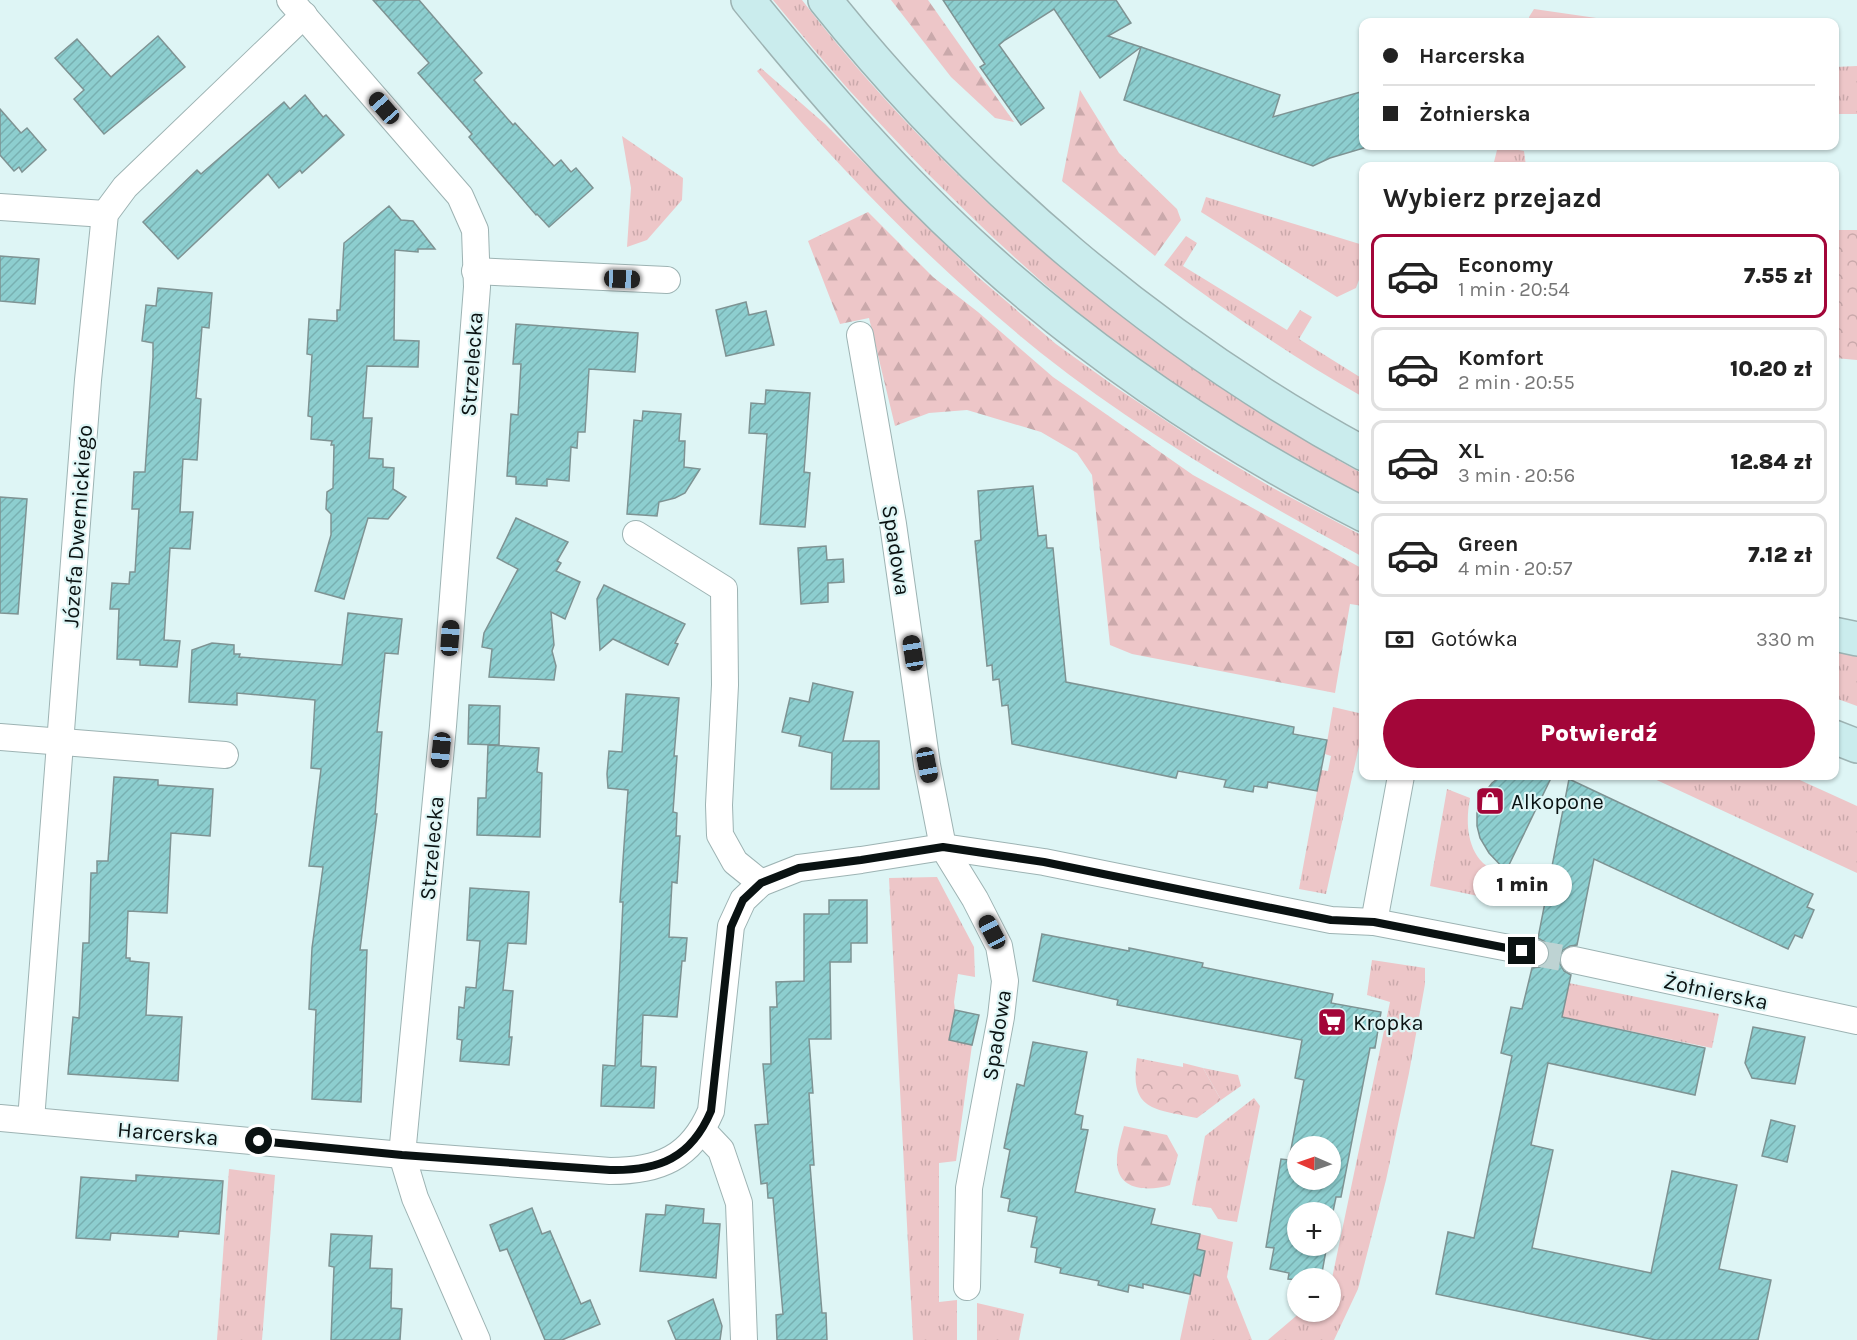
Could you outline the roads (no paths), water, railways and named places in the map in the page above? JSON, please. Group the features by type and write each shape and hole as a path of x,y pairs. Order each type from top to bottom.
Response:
{"main road":[{"path":"748,0 836,106 883,156 959,233 1028,294 1085,341 1158,394 1248,451 1359,512"},
{"path":"825,0 904,92 957,148 1081,261 1180,338 1245,383 1359,451"},
{"path":"1839,635 1857,639"},
{"path":"1839,739 1857,746"}],"street":[{"path":"0,207 105,214 125,187 297,7"},
{"name":"Strzelecka","path":"297,7 460,196 475,230 477,287 443,726 402,1155 415,1198 477,1340"},
{"name":"Józefa Dwernickiego","path":"31,1120 88,380 105,214"},
{"path":"475,271 667,280"},
{"name":"Spadowa","path":"860,335 893,524 927,765 943,847 975,899 999,946 1005,981 1001,1017 969,1188 967,1287"},
{"path":"636,534 724,589 725,685 719,805 720,835 735,862 761,883"},
{"path":"0,737 225,755"},
{"path":"1374,922 1400,780"},
{"path":"943,847 1044,862 1331,920 1374,922 1535,953"},
{"name":"Harcerska","path":"0,1118 402,1155 624,1171 657,1165 672,1160 703,1131 711,1111 731,927 743,900 761,883 799,868 943,847"},
{"name":"Żołnierska","path":"1574,960 1857,1021"},
{"path":"703,1131 721,1150 740,1203 744,1340"}],"tunnel":[{"path":"1535,953 1574,960"}],"place":[{"name":"Alkopone","path":"1490,801"},
{"name":"Kropka","path":"1332,1022"}]}
